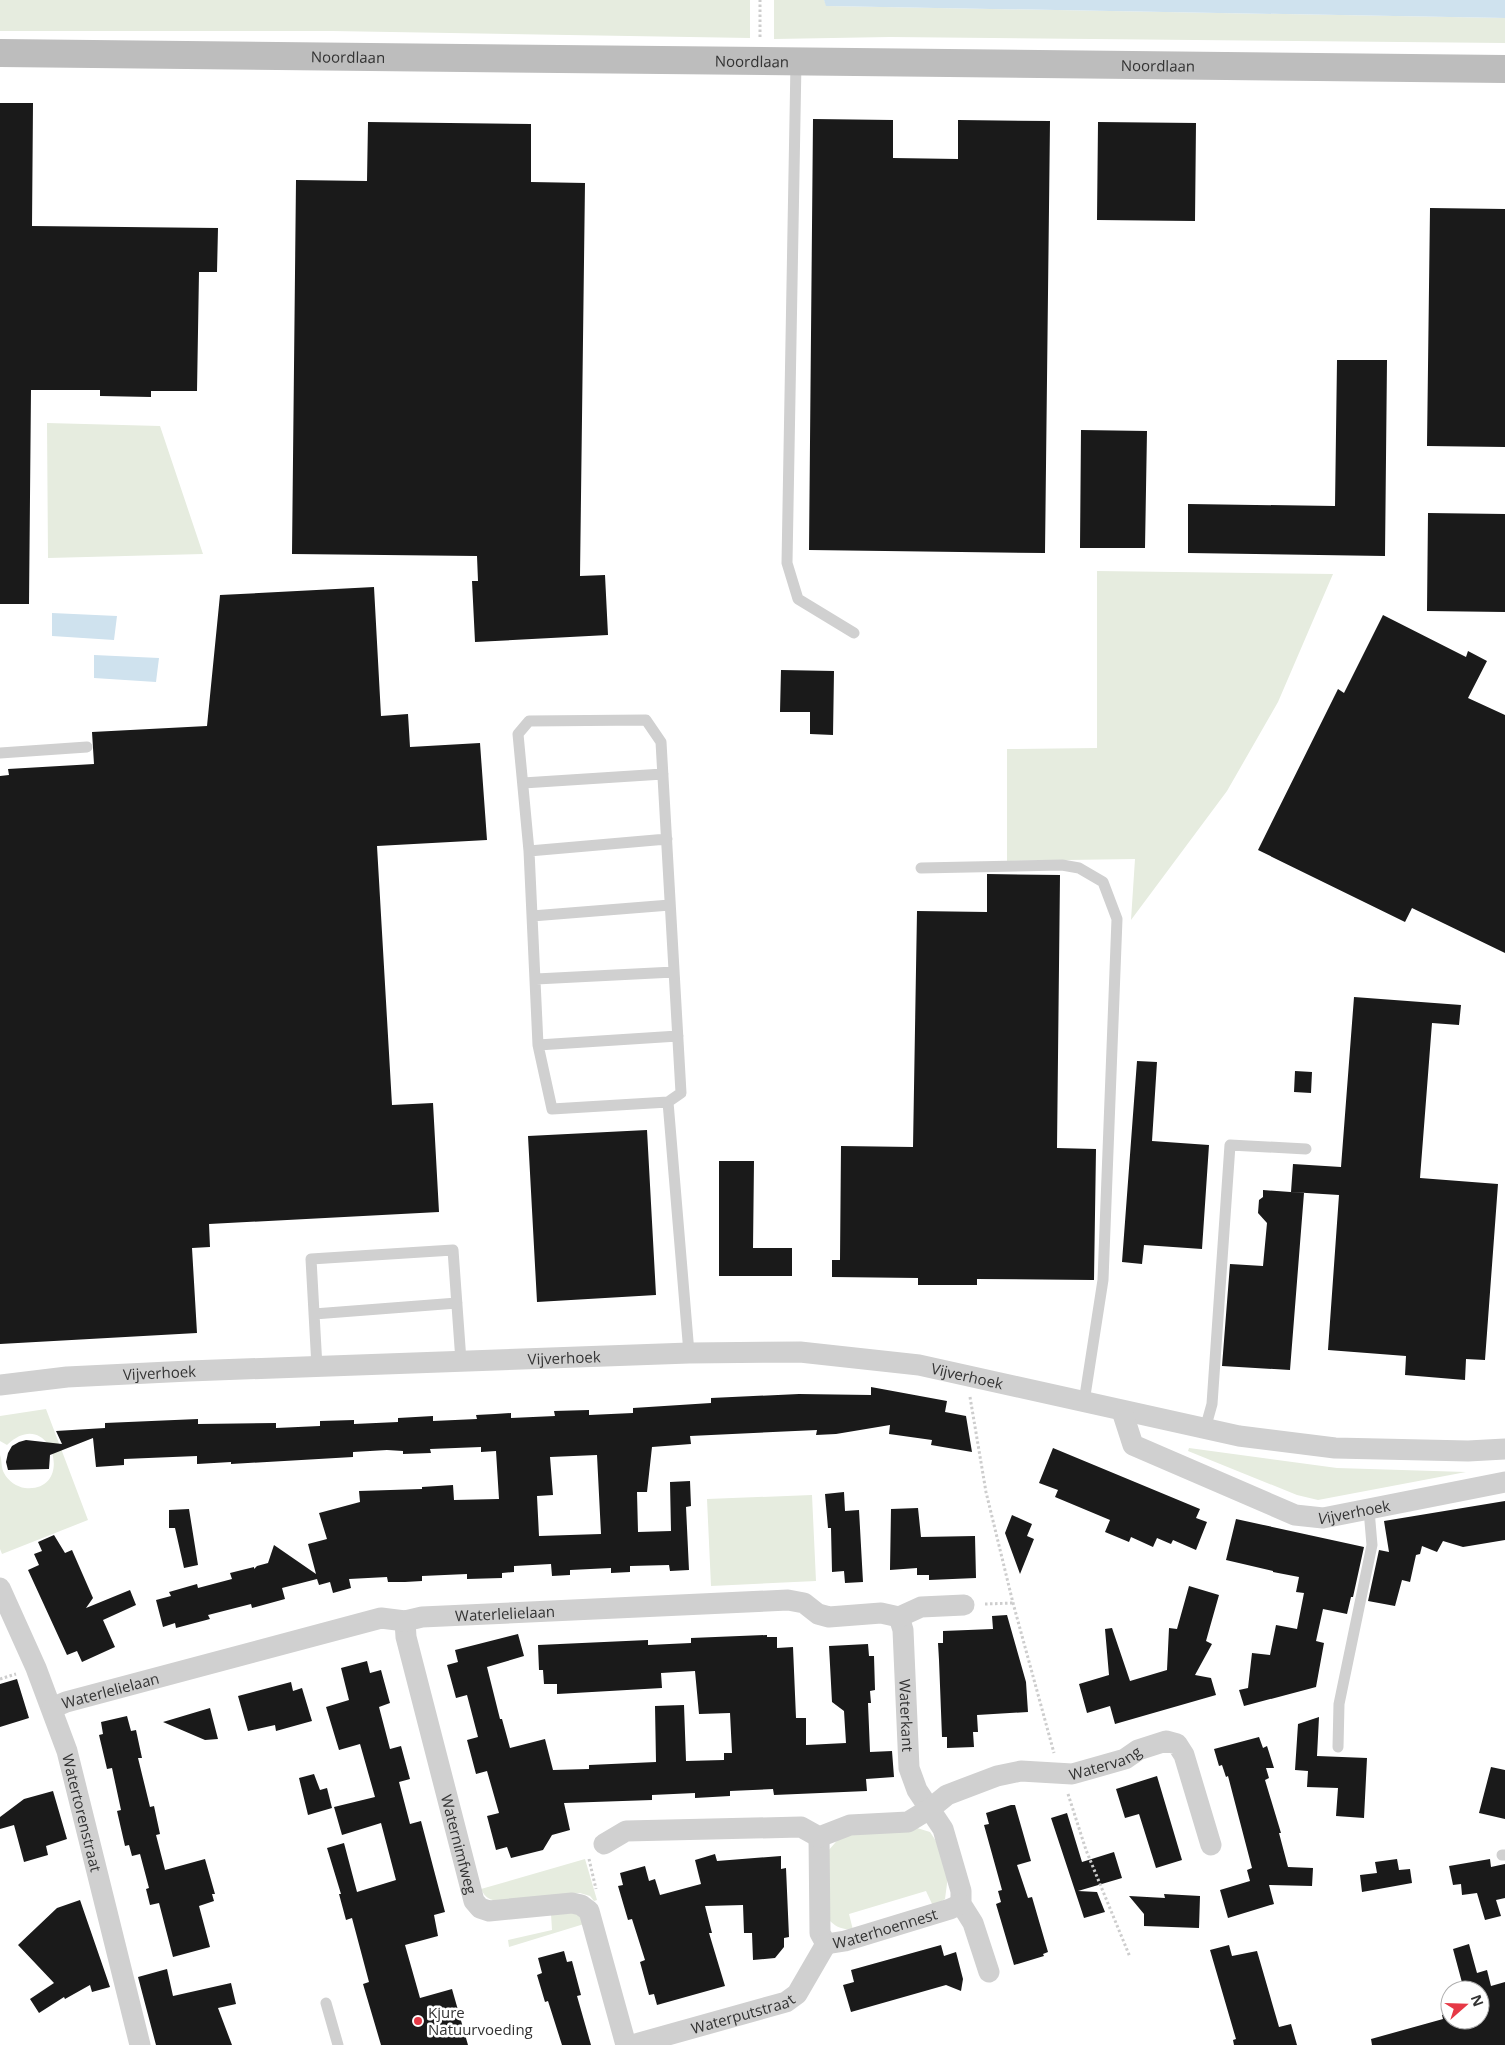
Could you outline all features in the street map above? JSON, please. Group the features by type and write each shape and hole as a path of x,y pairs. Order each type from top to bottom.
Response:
{"street":[{"name":"Noordlaan","path":"0,53 1505,70"},
{"name":"Vijverhoek","path":"0,1385 67,1377 689,1353 800,1352 919,1365 1239,1436 1335,1448 1468,1451 1505,1449"},
{"name":"Vijverhoek","path":"1122,1411 1133,1445 1295,1515 1323,1518 1505,1482"},
{"name":"Watertorenstraat","path":"0,1588 52,1708 67,1751 140,2045"},
{"name":"Waterlelielaan","path":"52,1708 94,1694 381,1618 405,1621 422,1617 788,1600 804,1603 818,1614 829,1617 881,1613 899,1617"},
{"path":"899,1617 921,1607 964,1605"},
{"name":"Waterkant","path":"899,1617 903,1630 909,1768 917,1790 931,1808"},
{"name":"Waternimfweg","path":"405,1621 406,1638 474,1901 480,1908 489,1911 572,1903 581,1905 589,1911"},
{"name":"Watervang","path":"931,1808 947,1795 997,1776 1021,1771 1072,1774 1126,1759 1138,1750 1166,1742 1177,1744 1184,1755 1210,1845"},
{"path":"604,1844 626,1831 801,1827 819,1837 850,1825 908,1822 931,1808 943,1830 961,1891 961,1904 973,1923 989,1972"},
{"name":"Waterhoennest","path":"819,1837 820,1933 826,1944 845,1941 950,1910 961,1904"},
{"path":"589,1911 626,2045"},
{"name":"Waterputstraat","path":"632,2045 786,2002 797,1994 826,1944"}],"lane":[{"path":"796,62 787,564 798,599 854,633"},
{"path":"646,720 661,742 663,774 681,1093 668,1102 552,1109 538,1045 529,851 518,734 529,721 646,720"},
{"path":"0,753 86,746"},
{"path":"523,783 663,774"},
{"path":"529,851 667,839"},
{"path":"921,868 1062,865 1079,868 1103,882 1116,919 1103,1280 1084,1402"},
{"path":"532,916 670,905"},
{"path":"536,979 674,972"},
{"path":"538,1045 678,1036"},
{"path":"668,1102 689,1353"},
{"path":"1205,1429 1212,1404 1230,1145 1306,1149"},
{"path":"316,1367 311,1260 453,1250 461,1361"},
{"path":"314,1314 457,1303"},
{"path":"1338,1747 1339,1704 1372,1545 1369,1510"},
{"path":"326,2003 338,2045"}],"path":[{"path":"760,0 760,46"},
{"path":"966,1374 986,1492 1013,1603 1060,1774 1086,1850 1130,1958"},
{"path":"964,1605 1013,1603"},
{"path":"589,1911 600,1901 588,1860 590,1855 604,1844"}],"shaded area":[{"path":"0,0 750,0 750,38 332,31 0,31"},
{"path":"774,0 824,0 827,6 1505,18 1505,43 890,37 774,39"},
{"path":"47,423 160,426 203,554 48,558"},
{"path":"1097,571 1333,574 1278,702 1227,791 1131,920 1135,859 1007,861 1007,749 1097,748"},
{"path":"46,1409 88,1520 2,1554 0,1549 0,1455 2,1469 8,1479 25,1488 41,1486 50,1477 54,1466 52,1453 46,1441 36,1435 23,1435 7,1445 0,1441 0,1416"},
{"path":"1189,1448 1337,1468 1466,1472 1318,1500 1297,1495 1188,1451"},
{"path":"812,1495 816,1581 711,1586 707,1499"},
{"path":"917,1828 930,1832 938,1844 948,1876 945,1899 933,1906 926,1891 849,1914 853,1930 840,1928 830,1921 828,1851 841,1836"},
{"path":"585,1859 597,1900 594,1901 590,1896 580,1893 499,1901 488,1898 481,1889"},
{"path":"574,1913 580,1916 584,1924 509,1947 508,1940 552,1930 551,1914"}],"water":[{"path":"824,0 1505,0 1505,18 826,6"},
{"path":"52,613 117,616 114,640 52,636"},
{"path":"94,655 159,658 156,682 94,678"}],"building":[{"path":"0,103 33,103 32,226 218,228 217,272 199,272 197,391 151,391 151,397 100,396 100,390 31,390 29,604 0,604"},
{"path":"813,119 893,120 893,158 958,159 958,120 1050,121 1045,553 809,550"},
{"path":"368,122 531,124 531,182 585,183 580,576 605,575 608,635 475,642 472,581 478,581 477,556 292,554 296,180 367,181"},
{"path":"1098,122 1196,123 1195,221 1097,220"},
{"path":"1430,208 1505,209 1505,447 1427,446"},
{"path":"1337,360 1387,360 1385,556 1188,553 1188,504 1335,506"},
{"path":"1081,430 1147,431 1145,548 1080,548"},
{"path":"1428,513 1505,514 1505,612 1427,611"},
{"path":"374,587 381,716 408,714 410,747 480,743 487,840 377,846 392,1105 433,1103 439,1212 209,1224 210,1247 192,1248 197,1333 0,1344 0,776 9,775 8,769 94,764 92,732 207,726 220,595"},
{"path":"1383,615 1466,657 1468,651 1487,661 1468,698 1505,715 1505,953 1412,908 1405,922 1258,850 1338,689 1344,693"},
{"path":"781,670 834,671 833,735 810,734 810,712 780,712"},
{"path":"987,874 1060,875 1057,1148 1096,1149 1094,1280 977,1279 977,1285 918,1285 918,1278 832,1277 832,1260 840,1260 841,1146 913,1147 917,911 987,912"},
{"path":"1354,997 1461,1005 1459,1025 1432,1023 1420,1178 1498,1184 1485,1360 1466,1359 1465,1380 1405,1375 1406,1356 1328,1350 1339,1195 1291,1192 1293,1164 1341,1167"},
{"path":"1137,1061 1157,1062 1152,1141 1209,1145 1202,1249 1144,1245 1142,1264 1122,1262"},
{"path":"1295,1071 1312,1072 1311,1093 1294,1092"},
{"path":"647,1130 656,1295 537,1302 528,1136"},
{"path":"719,1161 754,1161 753,1248 792,1248 792,1276 719,1276"},
{"path":"1263,1190 1304,1193 1290,1370 1222,1366 1230,1264 1263,1266 1267,1223 1258,1213 1259,1200 1263,1197"},
{"path":"871,1387 947,1401 945,1412 966,1416 972,1452 931,1445 932,1440 889,1434 890,1425 836,1434 816,1435 817,1430 690,1436 691,1444 652,1447 647,1492 637,1492 638,1532 671,1531 670,1482 690,1481 691,1506 686,1507 689,1570 670,1571 669,1565 630,1566 630,1572 611,1573 611,1568 570,1570 570,1575 552,1576 551,1564 514,1566 514,1572 502,1573 502,1578 467,1579 467,1574 422,1576 422,1581 405,1582 388,1582 387,1577 349,1579 351,1588 333,1593 330,1582 319,1585 317,1579 282,1588 285,1599 252,1608 251,1604 208,1615 210,1619 176,1628 175,1623 163,1627 156,1600 171,1596 169,1592 197,1584 198,1588 232,1579 230,1573 254,1567 254,1569 257,1566 268,1563 274,1545 316,1574 308,1544 327,1539 319,1513 360,1502 359,1491 422,1489 422,1487 453,1485 454,1500 499,1499 496,1451 481,1452 481,1447 430,1449 431,1453 403,1454 403,1451 387,1450 353,1452 353,1457 231,1464 231,1462 197,1464 197,1456 124,1459 124,1465 96,1467 93,1438 50,1455 49,1469 8,1470 6,1462 12,1446 19,1442 26,1440 62,1444 56,1431 105,1428 105,1423 198,1419 198,1424 276,1423 276,1428 320,1426 320,1421 354,1420 354,1424 398,1422 398,1418 433,1416 433,1421 477,1419 476,1415 511,1413 511,1418 555,1416 554,1411 589,1410 589,1415 633,1413 633,1408 711,1403 711,1398 799,1394 871,1395","holes":["597,1455 601,1534 539,1536 537,1496 553,1495 550,1457"]},
{"path":"1053,1448 1200,1509 1196,1518 1207,1522 1196,1550 1173,1540 1171,1544 1157,1538 1153,1547 1131,1537 1129,1542 1105,1532 1110,1520 1055,1497 1058,1490 1039,1483"},
{"path":"844,1492 845,1511 859,1510 863,1582 845,1583 844,1571 832,1572 831,1528 828,1528 825,1494"},
{"path":"1505,1501 1505,1540 1463,1547 1443,1541 1437,1552 1422,1546 1420,1554 1416,1555 1410,1582 1402,1580 1395,1606 1368,1601 1379,1550 1389,1552 1384,1521"},
{"path":"918,1508 921,1537 975,1536 976,1578 929,1580 929,1575 917,1575 917,1568 890,1570 891,1509"},
{"path":"189,1509 198,1565 184,1568 175,1528 169,1528 169,1510"},
{"path":"1012,1515 1032,1524 1027,1536 1034,1539 1020,1574 1005,1533"},
{"path":"1236,1519 1364,1547 1353,1597 1351,1597 1347,1614 1323,1609 1316,1641 1324,1643 1316,1687 1244,1706 1239,1690 1248,1688 1252,1653 1270,1655 1276,1625 1297,1629 1304,1593 1296,1592 1299,1577 1226,1560"},
{"path":"54,1535 65,1553 72,1550 93,1598 86,1608 130,1590 136,1605 103,1620 115,1647 82,1662 77,1651 67,1655 28,1570 39,1565 34,1554 42,1551 38,1542"},
{"path":"1189,1586 1219,1595 1206,1641 1212,1644 1195,1675 1211,1678 1216,1695 1115,1724 1110,1706 1087,1713 1079,1684 1109,1675 1105,1629 1112,1628 1130,1681 1167,1670 1169,1628 1177,1629"},
{"path":"1007,1615 1026,1682 1028,1712 977,1715 978,1732 973,1732 974,1747 947,1748 947,1737 942,1737 938,1643 943,1643 943,1631 993,1629 992,1616"},
{"path":"518,1634 524,1656 487,1667 500,1719 502,1719 510,1748 545,1739 553,1770 589,1769 589,1765 656,1762 655,1706 684,1705 686,1761 724,1760 724,1753 732,1753 730,1713 699,1714 695,1671 661,1673 662,1688 557,1694 557,1684 544,1684 543,1670 539,1670 538,1645 648,1640 648,1645 691,1643 691,1638 767,1635 767,1637 777,1637 777,1648 793,1647 796,1718 806,1718 806,1745 846,1743 844,1711 832,1702 829,1646 868,1644 869,1656 874,1656 875,1690 870,1691 871,1703 868,1703 870,1752 892,1751 894,1777 866,1779 867,1791 774,1795 773,1789 730,1791 730,1796 695,1798 695,1793 652,1795 652,1800 564,1803 570,1830 552,1835 543,1850 511,1858 507,1847 496,1850 487,1816 499,1813 487,1771 476,1774 467,1740 478,1737 467,1695 456,1698 447,1665 458,1662 455,1650"},
{"path":"367,1661 370,1673 381,1670 390,1703 379,1707 390,1749 401,1746 410,1779 399,1782 410,1824 421,1821 445,1912 434,1915 438,1936 405,1945 420,1998 452,1989 468,2045 381,2045 363,1984 369,1982 352,1918 346,1920 339,1894 341,1894 327,1848 344,1843 357,1892 396,1880 381,1823 342,1835 334,1807 375,1797 360,1744 339,1750 326,1707 349,1700 341,1668"},
{"path":"17,1679 29,1718 0,1727 0,1684"},
{"path":"291,1682 293,1691 302,1688 312,1721 276,1731 275,1725 248,1731 238,1696"},
{"path":"210,1708 218,1739 205,1740 163,1722"},
{"path":"127,1716 131,1731 136,1730 142,1758 138,1758 150,1807 154,1806 160,1834 156,1835 165,1870 205,1859 215,1894 212,1894 214,1901 199,1906 210,1947 173,1957 159,1903 150,1905 146,1889 149,1888 140,1854 132,1856 129,1845 125,1846 117,1811 121,1810 112,1768 107,1769 99,1735 103,1734 101,1722"},
{"path":"1319,1717 1317,1756 1367,1758 1364,1818 1336,1816 1338,1788 1307,1787 1308,1771 1295,1770 1298,1724"},
{"path":"1259,1737 1263,1748 1267,1746 1274,1768 1266,1768 1269,1778 1265,1780 1281,1833 1279,1833 1288,1867 1313,1868 1312,1886 1269,1885 1274,1904 1228,1918 1220,1890 1250,1881 1247,1870 1252,1868 1228,1776 1226,1777 1222,1765 1219,1766 1214,1749"},
{"path":"1491,1767 1505,1770 1505,1819 1479,1813"},
{"path":"314,1774 320,1790 327,1788 332,1808 308,1815 299,1778"},
{"path":"1157,1776 1182,1860 1156,1868 1139,1814 1125,1818 1116,1789"},
{"path":"53,1791 67,1839 46,1846 48,1855 24,1862 14,1825 0,1829 0,1817 24,1799"},
{"path":"1015,1805 1031,1861 1017,1865 1028,1898 1032,1897 1048,1952 1043,1954 1044,1956 1014,1965 996,1904 1001,1902 998,1891 1002,1890 984,1825 989,1824 986,1813"},
{"path":"1067,1813 1082,1862 1114,1852 1122,1878 1078,1891 1097,1892 1105,1912 1084,1918 1051,1818"},
{"path":"715,1854 717,1861 781,1856 781,1869 786,1868 789,1937 784,1938 784,1947 775,1958 753,1960 752,1933 744,1933 743,1905 705,1906 712,1933 709,1933 725,1986 657,2005 654,1994 649,1995 640,1962 645,1960 632,1919 628,1920 618,1886 623,1885 620,1873 645,1866 649,1881 655,1879 660,1895 701,1884 695,1860"},
{"path":"1397,1859 1399,1870 1410,1869 1412,1883 1362,1892 1360,1875 1377,1873 1375,1862"},
{"path":"1490,1859 1491,1867 1505,1864 1505,1898 1496,1900 1501,1916 1485,1920 1477,1893 1462,1895 1461,1884 1453,1885 1449,1866"},
{"path":"1164,1894 1200,1896 1199,1928 1144,1926 1144,1914 1129,1896 1165,1898"},
{"path":"80,1900 110,1987 92,1992 90,1985 65,1999 64,1997 39,2013 30,1999 54,1983 18,1945 57,1908"},
{"path":"1469,1944 1477,1973 1487,1970 1490,1980 1461,1980 1453,1949"},
{"path":"941,1945 944,1956 956,1952 963,1979 961,1991 946,1985 851,2012 843,1985 854,1982 851,1970"},
{"path":"1229,1945 1232,1956 1257,1951 1279,2027 1291,2024 1297,2045 1234,2045 1233,2040 1236,2039 1210,1950"},
{"path":"564,1951 567,1962 572,1961 581,1995 577,1996 591,2045 562,2045 548,2001 545,2002 537,1975 542,1973 538,1958"},
{"path":"167,1969 173,1996 231,1983 236,2004 218,2008 232,2045 156,2045 138,1977"},
{"path":"1490,1982 1491,1986 1505,1982 1505,2045 1372,2045 1371,2039 1440,2020 1440,2030 1490,2030"}],"place":[{"name":"Kjure Natuurvoeding","path":"418,2021"}]}
